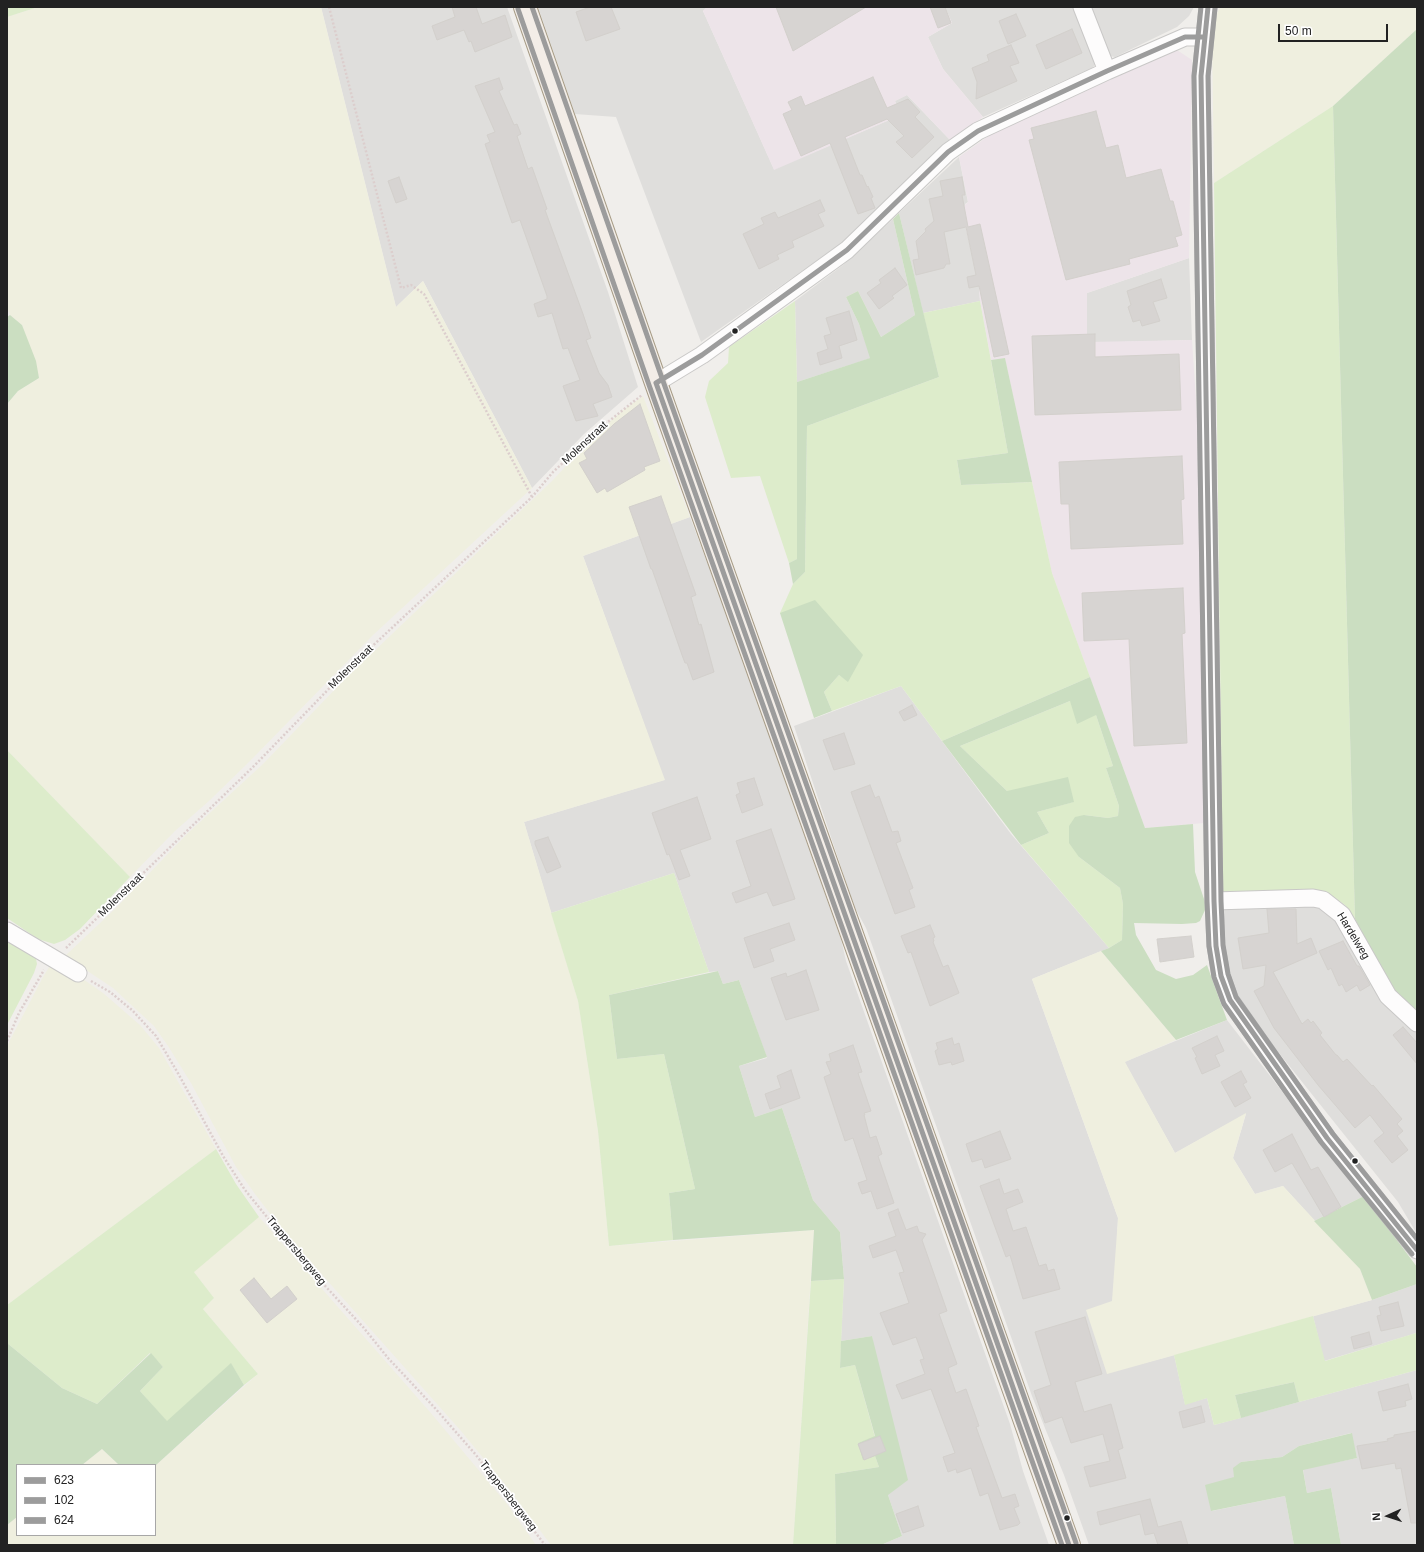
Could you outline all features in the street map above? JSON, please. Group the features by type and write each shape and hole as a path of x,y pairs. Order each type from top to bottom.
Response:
{"main road":[{"path":"525,7 656,383 1069,1545"}],"street":[{"path":"1082,7 1107,71"},
{"path":"1208,7 1201,76 1214,901 1216,946 1221,976 1230,1000 1327,1138 1417,1250"},
{"path":"656,383 702,355 847,250 948,152 978,131 1185,36 1205,37"},
{"name":"Hardelweg","path":"1214,901 1314,898 1323,900 1342,915 1388,996 1417,1023"},
{"path":"7,931 78,973"}],"path":[{"path":"328,7 401,288 411,286 424,294 532,497"},
{"name":"Molenstraat","path":"7,1041 23,1007 53,958 254,766 350,667 532,497 553,472 604,425 656,383"},
{"name":"Trappersbergweg","path":"78,973 110,992 127,1006 156,1036 180,1075 223,1156 245,1190 305,1264 363,1327 388,1358 434,1407 476,1456 546,1545"}],"shaded area":[{"path":"321,7 507,7 608,292 638,387 584,434 532,488 423,281 396,307"},
{"path":"538,7 707,7 703,11 774,169 901,115 895,101 907,95 950,140 843,242 701,342 616,117 575,114"},
{"path":"707,7 945,7 952,23 928,37 943,69 983,117 950,140 907,95 895,101 901,115 774,170 703,11"},
{"path":"945,7 1078,7 1096,60 1094,66 983,117 943,69 928,37 952,23"},
{"path":"1089,7 1194,7 1189,16 1177,27 1115,57 1110,56"},
{"path":"1177,50 1192,60 1189,258 1087,293 1087,342 1192,340 1197,416 1204,823 1145,828 1052,573 1005,359 991,360 980,301 979,286 963,215 966,214 964,206 968,202 959,157 997,130 1112,76"},
{"path":"959,157 968,202 965,204 966,214 963,215 979,286 980,301 923,313 899,213"},
{"path":"893,219 915,315 881,337 858,291 846,297 859,324 871,358 797,382 795,301 843,265"},
{"path":"1189,258 1192,340 1087,343 1087,293"},
{"path":"690,517 727,615 841,939 846,961 1010,1424 1023,1471 1049,1545 881,1545 902,1536 888,1495 872,1336 841,1341 844,1279 840,1232 813,1200 782,1108 755,1117 739,1066 767,1058 739,980 723,984 718,971 709,972 674,873 551,913 524,822 664,780 583,556"},
{"path":"901,686 1011,834 1109,948 1032,979 1118,1218 1107,1373 1174,1355 1185,1404 1207,1398 1214,1425 1417,1370 1417,1545 1341,1545 1331,1488 1307,1493 1303,1469 1357,1458 1351,1433 1299,1446 1282,1457 1241,1462 1234,1477 1212,1511 1285,1496 1294,1545 1089,1545 1064,1475 1032,1396 866,928 854,906 794,726"},
{"path":"1314,904 1336,919 1417,1029 1417,1234 1398,1202 1255,1023 1231,980 1227,960 1223,908"},
{"path":"1227,1020 1364,1196 1314,1221 1283,1186 1255,1194 1233,1158 1246,1114 1175,1153 1124,1062"},
{"path":"1417,1284 1417,1336 1416,1333 1324,1361 1313,1316 1372,1300"}],"green space":[{"path":"7,7 38,7 7,17"},
{"path":"38,7 321,7 396,307 423,281 532,488 372,636 249,762 175,831 130,877 7,750 7,404 18,391 39,378 22,325 10,315 7,309 7,17"},
{"path":"1221,7 1417,7 1417,29 1333,106 1214,183 1212,33 1214,21"},
{"path":"1417,29 1417,1017 1390,994 1355,919 1333,106"},
{"path":"1333,106 1355,919 1345,905 1323,892 1223,893 1214,183"},
{"path":"899,213 939,377 807,426 805,572 793,584 789,563 797,559 797,382 870,358 859,324 846,297 858,291 881,337 915,315 893,219"},
{"path":"795,301 797,382 797,559 789,563 760,476 731,478 705,397 709,381 728,363 729,347"},
{"path":"980,301 1008,453 957,460 961,485 1032,482 1052,573 1090,677 942,741 901,686 832,711 824,692 839,675 848,681 780,613 793,584 805,572 807,426 939,377 923,313"},
{"path":"10,315 22,325 36,361 39,378 18,391 7,404 7,317"},
{"path":"1005,358 1032,482 961,485 957,460 1008,453 991,360"},
{"path":"643,396 690,517 583,556 665,780 524,822 578,1001 598,1131 609,1246 814,1230 793,1545 551,1545 508,1488 461,1431 285,1233 255,1194 236,1167 191,1083 154,1026 113,988 65,956 115,909 187,834 263,764 344,680 552,481 595,435 623,410"},
{"path":"815,600 863,655 848,682 839,675 824,692 832,711 814,718 780,613"},
{"path":"1090,677 1145,828 1193,824 1195,872 1205,902 1205,910 1200,921 1196,923 1182,924 1134,923 1136,935 1156,970 1176,979 1193,975 1207,965 1227,1020 1176,1040 1101,951 1122,940 1123,904 1120,888 1079,857 1069,843 1069,826 1075,817 1084,815 1108,818 1118,816 1119,806 1106,768 1113,766 1096,715 1077,724 1070,701 960,746 1007,791 1068,777 1074,802 1037,812 1049,833 1021,845 942,741"},
{"path":"1070,701 1096,715 1113,766 1106,768 1119,806 1118,816 1108,818 1084,815 1079,857 1120,888 1123,904 1122,940 1109,948 1021,845 1049,833 1037,812 1073,802 1007,791 960,746"},
{"path":"7,750 130,877 80,929 65,940 54,944 38,939 7,918"},
{"path":"674,873 709,972 609,995 617,1059 664,1054 695,1189 669,1193 673,1240 609,1246 598,1131 578,1001 551,913"},
{"path":"7,939 36,959 37,964 34,973 7,1025"},
{"path":"1101,951 1176,1040 1125,1062 1175,1153 1246,1113 1233,1158 1255,1194 1283,1186 1360,1269 1372,1300 1107,1374 1086,1310 1112,1301 1118,1218 1032,979"},
{"path":"51,964 70,970 103,993 140,1025 159,1048 216,1149 7,1305 7,1046"},
{"path":"718,971 723,984 739,980 767,1057 739,1066 755,1117 782,1108 813,1200 840,1232 844,1279 811,1281 814,1230 673,1240 669,1193 695,1189 664,1054 617,1059 609,995"},
{"path":"216,1149 236,1184 259,1217 194,1272 214,1298 203,1309 258,1374 244,1385 231,1364 167,1422 140,1391 163,1367 150,1353 97,1404 62,1388 7,1343 7,1305"},
{"path":"1364,1196 1417,1267 1417,1284 1372,1300 1360,1269 1314,1221"},
{"path":"259,1217 430,1412 507,1504 536,1545 7,1545 7,1525 16,1518 16,1536 156,1536 156,1465 258,1374 203,1309 214,1298 193,1271"},
{"path":"844,1279 840,1368 855,1365 875,1437 858,1443 875,1456 879,1467 835,1474 836,1545 793,1545 811,1281"},
{"path":"1313,1316 1325,1361 1416,1333 1417,1370 1299,1402 1294,1382 1235,1395 1241,1418 1214,1425 1207,1398 1185,1405 1174,1355"},
{"path":"872,1336 908,1480 888,1495 902,1536 881,1545 836,1545 835,1474 879,1467 875,1456 863,1460 858,1443 875,1436 855,1365 840,1368 841,1341"},
{"path":"7,1343 62,1388 97,1404 151,1353 163,1367 140,1391 167,1421 231,1363 244,1385 156,1465 118,1464 102,1449 83,1464 16,1464 16,1518 7,1525"},
{"path":"1294,1382 1299,1402 1241,1418 1235,1395"},
{"path":"1352,1433 1357,1458 1303,1470 1307,1493 1331,1488 1341,1545 1294,1545 1285,1496 1211,1511 1205,1485 1234,1477 1233,1468 1241,1462 1282,1457 1299,1446"},
{"path":"102,1449 118,1464 83,1464"}],"building":[{"path":"452,7 476,7 482,24 505,15 512,37 475,52 471,41 469,42 464,30 437,40 432,26 455,17"},
{"path":"590,7 611,7 620,29 586,41 576,12"},
{"path":"776,7 866,7 793,51"},
{"path":"930,7 945,7 951,23 938,28"},
{"path":"1016,14 1026,36 1008,44 999,21"},
{"path":"1072,29 1082,53 1046,69 1036,45"},
{"path":"1011,45 1019,63 1010,66 1017,81 976,99 977,82 972,68 989,61 987,55"},
{"path":"873,77 887,108 908,99 920,112 915,117 934,137 912,158 896,142 904,136 887,119 845,137 860,175 862,175 873,197 871,198 875,208 858,214 830,143 801,156 783,114 792,110 788,102 801,96 805,106"},
{"path":"499,78 503,89 499,91 514,125 517,124 521,134 517,136 528,169 532,167 547,209 545,210 591,338 586,340 599,373 608,385 612,397 593,404 598,416 576,421 563,386 580,380 568,348 563,349 552,313 538,317 534,304 547,299 547,296 520,220 512,223 485,144 490,142 487,135 495,132 475,86"},
{"path":"1096,111 1106,148 1118,145 1126,178 1161,169 1170,201 1173,201 1182,235 1175,237 1178,246 1129,259 1130,264 1066,280 1029,140 1034,139 1031,128"},
{"path":"399,177 407,199 396,203 388,181"},
{"path":"962,177 965,195 962,195 968,227 980,224 1009,354 994,357 979,286 969,288 967,277 976,275 966,227 944,232 950,264 946,264 944,268 916,275 913,260 919,259 916,241 926,231 925,229 934,221 929,199 943,196 940,181"},
{"path":"820,200 825,211 818,214 824,226 792,241 794,247 777,255 779,259 759,269 743,234 764,224 761,218 775,212 778,218"},
{"path":"895,268 907,285 892,296 894,298 879,309 867,293 881,283 879,280"},
{"path":"1161,279 1167,298 1153,302 1160,321 1142,326 1140,320 1133,322 1128,307 1131,305 1127,291"},
{"path":"849,311 857,340 839,346 842,358 820,365 817,353 828,349 824,336 831,334 826,318"},
{"path":"1095,334 1095,357 1179,354 1181,410 1035,415 1032,336"},
{"path":"640,404 660,461 644,467 645,470 607,492 605,488 597,493 579,463 587,459 584,453 614,424"},
{"path":"1182,456 1184,499 1181,500 1183,544 1071,549 1069,504 1061,504 1059,462"},
{"path":"661,496 696,595 691,597 699,625 701,624 714,672 693,680 687,663 685,663 682,655 629,507"},
{"path":"1183,588 1185,633 1182,634 1187,743 1134,746 1129,639 1084,641 1082,593"},
{"path":"912,705 917,715 904,721 899,712"},
{"path":"844,733 855,764 834,770 823,740"},
{"path":"754,778 763,805 742,813 736,795 740,793 737,783"},
{"path":"870,785 875,798 879,796 892,832 898,831 901,841 896,843 913,888 909,890 915,907 895,914 851,792"},
{"path":"697,797 711,839 680,850 690,876 679,880 669,854 667,855 652,813"},
{"path":"771,829 795,899 773,906 767,892 736,903 732,893 751,886 736,841"},
{"path":"548,837 561,867 547,873 535,841"},
{"path":"1267,909 1296,909 1297,944 1311,938 1317,953 1273,972 1302,1024 1308,1019 1311,1023 1313,1021 1322,1033 1320,1035 1336,1055 1343,1062 1347,1059 1372,1086 1373,1085 1402,1119 1397,1124 1403,1131 1397,1136 1408,1150 1392,1163 1374,1141 1384,1133 1370,1115 1355,1128 1318,1085 1274,1028 1254,991 1264,986 1266,965 1243,969 1238,938 1269,933"},
{"path":"789,923 795,940 770,949 774,961 754,968 744,938"},
{"path":"930,925 935,937 933,938 933,942 943,967 948,965 959,993 930,1006 911,952 908,953 901,936"},
{"path":"1191,936 1194,957 1160,962 1157,939"},
{"path":"1343,941 1370,985 1360,991 1357,985 1346,992 1342,984 1339,986 1331,968 1328,970 1319,951"},
{"path":"806,970 819,1010 786,1020 771,978 786,973 787,977"},
{"path":"1403,1027 1417,1043 1417,1064 1393,1035"},
{"path":"1217,1036 1224,1051 1215,1055 1220,1066 1202,1074 1195,1058 1197,1057 1192,1048"},
{"path":"952,1038 954,1045 959,1043 964,1061 952,1065 951,1062 939,1065 935,1051 938,1049 936,1043"},
{"path":"853,1045 862,1072 858,1073 871,1111 864,1113 864,1115 870,1138 876,1136 882,1154 878,1156 894,1203 877,1209 871,1191 862,1194 858,1183 867,1180 853,1138 845,1141 824,1077 831,1074 826,1062 831,1061 829,1054"},
{"path":"791,1070 800,1098 770,1109 765,1094 781,1088 777,1076"},
{"path":"1241,1071 1247,1082 1243,1084 1251,1098 1235,1107 1221,1082"},
{"path":"1000,1131 1011,1159 985,1168 982,1159 972,1162 966,1144"},
{"path":"1292,1134 1311,1170 1318,1167 1341,1207 1324,1217 1292,1163 1275,1172 1263,1150"},
{"path":"999,1179 1004,1194 1018,1189 1023,1202 1006,1209 1013,1231 1026,1227 1039,1266 1046,1264 1048,1271 1054,1269 1060,1289 1023,1299 1010,1255 1006,1257 980,1186"},
{"path":"898,1209 906,1230 917,1226 919,1232 926,1234 922,1240 947,1311 939,1314 957,1364 948,1368 948,1370 956,1393 966,1389 979,1426 976,1427 1002,1498 1015,1494 1019,1506 1014,1508 1020,1523 1018,1525 1000,1530 988,1493 980,1496 971,1468 957,1473 956,1469 948,1472 943,1457 955,1453 931,1389 902,1399 896,1385 925,1374 920,1360 924,1359 916,1337 893,1345 880,1313 909,1303 899,1273 904,1272 896,1250 873,1258 869,1246 896,1236 888,1213"},
{"path":"254,1278 271,1299 287,1286 297,1299 267,1323 240,1290"},
{"path":"1398,1302 1404,1326 1381,1331 1377,1316 1381,1315 1379,1307"},
{"path":"1085,1317 1102,1374 1075,1382 1084,1412 1111,1404 1123,1448 1118,1450 1126,1478 1090,1487 1084,1467 1110,1461 1103,1434 1071,1443 1062,1417 1045,1423 1034,1391 1051,1385 1035,1332"},
{"path":"1369,1332 1372,1344 1354,1349 1351,1337"},
{"path":"1408,1384 1412,1399 1405,1401 1406,1406 1383,1411 1378,1392"},
{"path":"1201,1406 1205,1422 1183,1428 1179,1412"},
{"path":"1417,1431 1417,1523 1411,1523 1401,1468 1396,1469 1395,1463 1362,1469 1357,1446 1388,1441 1387,1439 1394,1437 1394,1435"},
{"path":"880,1436 886,1451 864,1460 858,1444"},
{"path":"1150,1499 1158,1527 1181,1521 1188,1545 1158,1545 1154,1533 1145,1535 1140,1514 1100,1525 1097,1512"},
{"path":"918,1506 924,1526 903,1533 896,1514"}],"transit line":[{"name":"624","path":"532,7 663,381 1076,1543"},
{"name":"102","path":"1201,7 1194,76 1207,901 1209,946 1214,977 1224,1004 1321,1142 1412,1254"},
{"name":"623","path":"1208,7 1201,76 1214,901 1216,946 1221,976 1230,1000 1327,1138 1417,1250"},
{"name":"624","path":"1215,8 1208,76 1221,901 1223,945 1228,974 1236,997 1333,1134 1417,1239"},
{"name":"102","path":"518,9 649,385 1062,1545"},
{"name":"623","path":"656,383 702,355 847,250 948,152 978,131 1107,71 1185,37 1205,37"},
{"name":"623","path":"656,383 1069,1545"}]}
